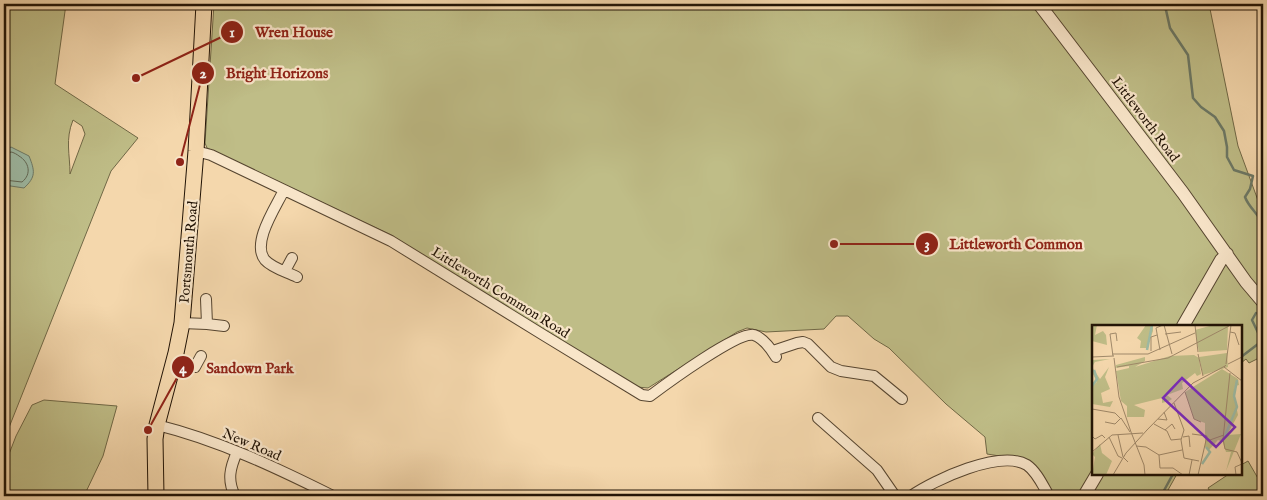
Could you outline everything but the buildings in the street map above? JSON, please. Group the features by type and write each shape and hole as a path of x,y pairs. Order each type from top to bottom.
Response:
{"main road":[{"name":"Portsmouth Road","path":"156,496 156,425 174,361 182,323 196,151 204,4"}],"street":[{"name":"Littleworth Road","path":"1039,4 1183,193 1246,282 1263,302"},
{"name":"Littleworth Common Road","path":"196,151 211,155 391,241 642,395 650,396 690,367 742,336 754,335 763,341 775,354 797,343 803,342 808,344 831,367 840,371 874,376 902,399"},
{"path":"284,190 260,242 261,252 266,260 297,277"},
{"path":"1183,325 1221,260 1227,254"},
{"path":"285,271 292,258"},
{"path":"206,300 207,324"},
{"path":"182,323 224,326"},
{"path":"174,361 195,368 201,356"},
{"path":"818,418 877,470 895,496"},
{"name":"New Road","path":"156,425 196,436 237,452 333,496"},
{"path":"235,496 229,476 237,452"},
{"path":"911,496 952,473 983,464 1007,461 1016,461 1026,465 1037,476 1049,496"},
{"path":"1084,496 1095,475"}],"shaded area":[{"path":"4,4 66,4 55,84 138,138 111,171 4,440","holes":["73,120 82,126 85,134 70,174 69,141"]},
{"path":"214,4 1209,4 1238,146 1263,214 1263,356 1249,363 1246,359 1242,362 1242,325 1092,325 1092,475 1176,475 1168,490 1177,496 1049,496 1037,476 1006,457 987,454 985,437 946,404 889,348 874,339 848,316 836,316 824,329 766,332 747,328 737,332 648,388 637,387 391,235 207,148 205,143"},
{"path":"44,400 117,406 103,456 84,496 4,496 4,467 16,436 32,405"},
{"path":"1248,461 1263,487 1263,496 1213,496 1208,488 1228,475 1242,475 1242,464"}],"water":[{"path":"11,147 29,156 31,161 33,174 31,180 24,188 4,185 4,151"}],"waterway":[{"path":"1161,4 1166,10 1170,28 1188,55 1193,98 1201,107 1215,117 1224,131 1227,157 1234,170 1253,176 1250,189 1245,197 1263,225"},
{"path":"1263,238 1263,245"},
{"path":"1242,356 1262,341 1252,320 1256,313"},
{"path":"1161,496 1172,475"}],"place":[{"name":"Wren House","path":"136,78"},
{"name":"Bright Horizons","path":"180,162"},
{"name":"Littleworth Common","path":"834,244"},
{"name":"Sandown Park","path":"148,430"}]}
